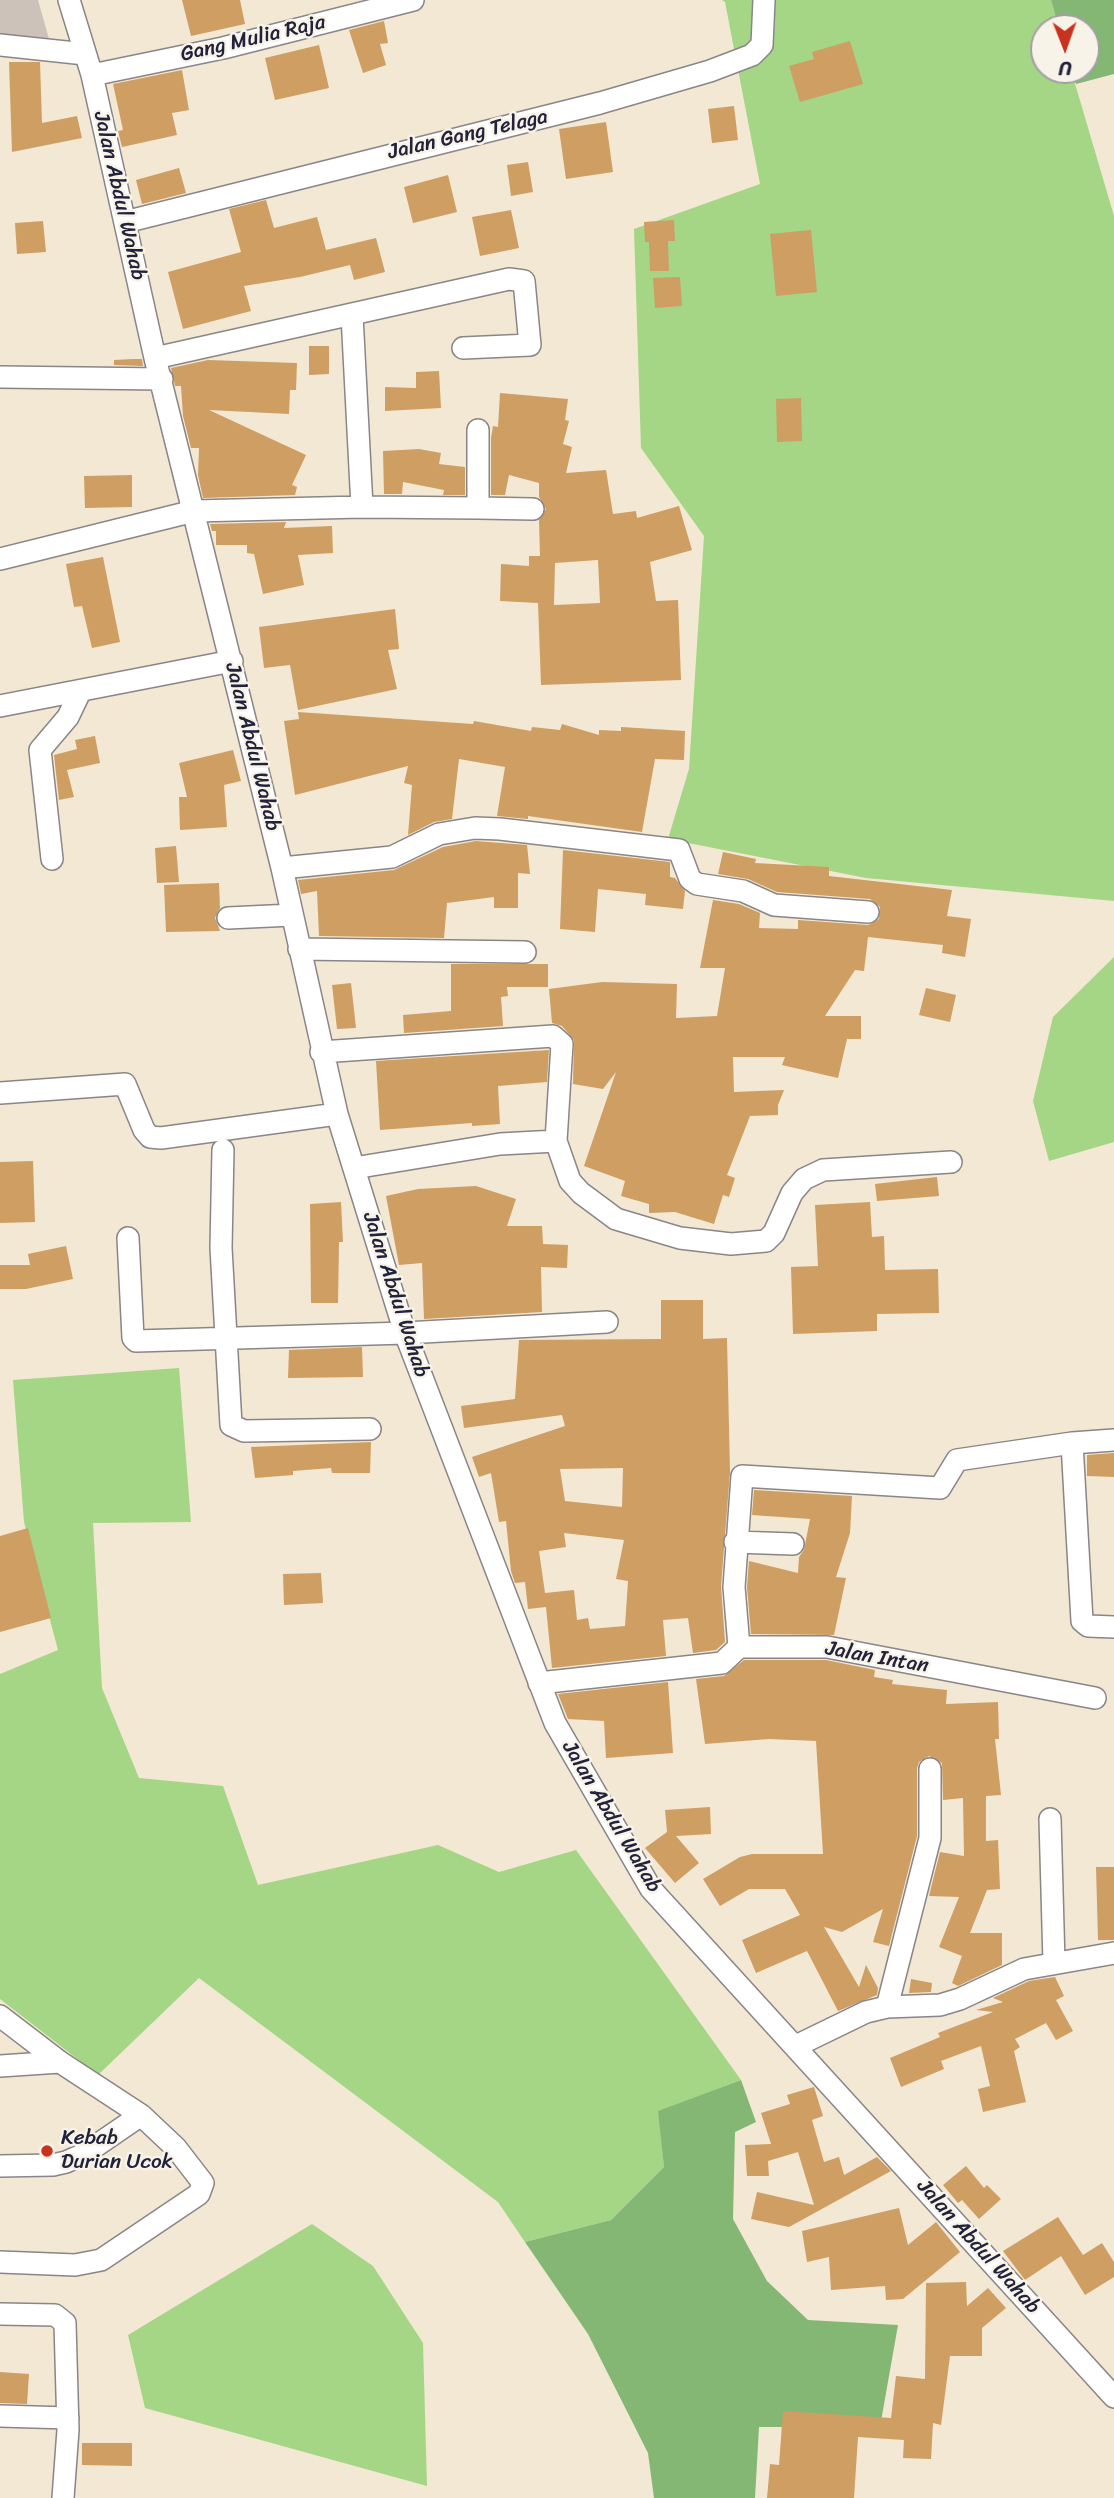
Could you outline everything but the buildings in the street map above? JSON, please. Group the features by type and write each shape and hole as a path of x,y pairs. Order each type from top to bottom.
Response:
{"street":[{"name":"Jalan Abdul Wahab","path":"69,0 92,75 155,358 282,868 337,1114 405,1333 539,1683 576,1764 651,1889 1114,2396"},
{"name":"Gang Mulia Raja","path":"92,75 223,48 413,0"},
{"name":"Jalan Gang Telaga","path":"125,222 600,103 710,71 752,55 762,45 764,0"},
{"path":"0,45 85,54"},
{"path":"155,358 509,279 524,281 530,345 463,348"},
{"path":"352,316 362,507"},
{"path":"0,377 162,379"},
{"path":"478,430 478,508"},
{"path":"0,559 194,511 362,507 533,509"},
{"path":"0,706 232,661"},
{"path":"52,859 40,750 68,717 80,692"},
{"path":"282,868 392,857 439,835 475,828 679,850 690,879 697,884 743,891 774,905 868,912"},
{"path":"228,918 292,915"},
{"path":"299,949 525,952"},
{"path":"321,1052 553,1036 562,1044 556,1141 570,1181 581,1194 616,1219 680,1238 732,1244 766,1241 774,1233 792,1193 804,1179 823,1170 951,1162"},
{"path":"0,1093 125,1084 144,1130 149,1137 161,1138 337,1114"},
{"path":"354,1168 500,1144 556,1141"},
{"path":"223,1150 221,1248 229,1419 236,1430 370,1429"},
{"path":"128,1238 133,1338 141,1342 226,1337 405,1333 607,1322"},
{"path":"539,1683 722,1663 739,1647 733,1587 742,1476 940,1488 957,1460 1072,1443 1114,1440"},
{"path":"1072,1443 1082,1621 1088,1626 1114,1627"},
{"path":"735,1542 793,1544"},
{"name":"Jalan Intan","path":"739,1647 842,1648 1095,1698"},
{"path":"887,2007 930,1838 930,1769"},
{"path":"1049,1819 1054,1963"},
{"path":"796,2046 866,2012 887,2007 940,2005 970,1995 1024,1969 1114,1953"},
{"path":"0,2015 60,2062 141,2115 176,2148 201,2178 202,2189 199,2194 101,2260 87,2265 0,2262"},
{"path":"0,2066 60,2062"},
{"path":"0,2166 52,2165 66,2161 85,2154 141,2115"},
{"path":"0,2314 61,2317 65,2323 68,2418 63,2498"},
{"path":"0,2416 68,2418"}],"shaded area":[{"path":"0,0 38,0 53,53 0,50"}],"green space":[{"path":"722,0 1051,0 1055,14 1030,14 1030,84 1075,84 1114,216 1114,901 866,878 668,839 689,769 704,536 641,448 634,229 760,184 725,2"},
{"path":"1051,0 1114,0 1114,74 1100,78 1100,14 1055,14"},
{"path":"1114,957 1114,1142 1049,1161 1033,1101 1053,1017"},
{"path":"179,1368 191,1522 93,1523 102,1688 139,1778 223,1786 258,1885 438,1845 499,1872 576,1850 741,2080 659,2111 664,2167 611,2220 525,2242 498,2202 199,1978 98,2075 0,1999 0,1674 58,1650 24,1522 13,1380"},
{"path":"741,2080 756,2122 735,2132 733,2219 767,2281 808,2320 898,2325 880,2427 759,2427 755,2498 654,2498 648,2453 588,2334 525,2242 611,2220 664,2167 658,2111"},
{"path":"312,2224 373,2266 423,2343 427,2486 145,2408 128,2335"}],"place":[{"name":"Kebab Durian Ucok","path":"47,2151"}]}
